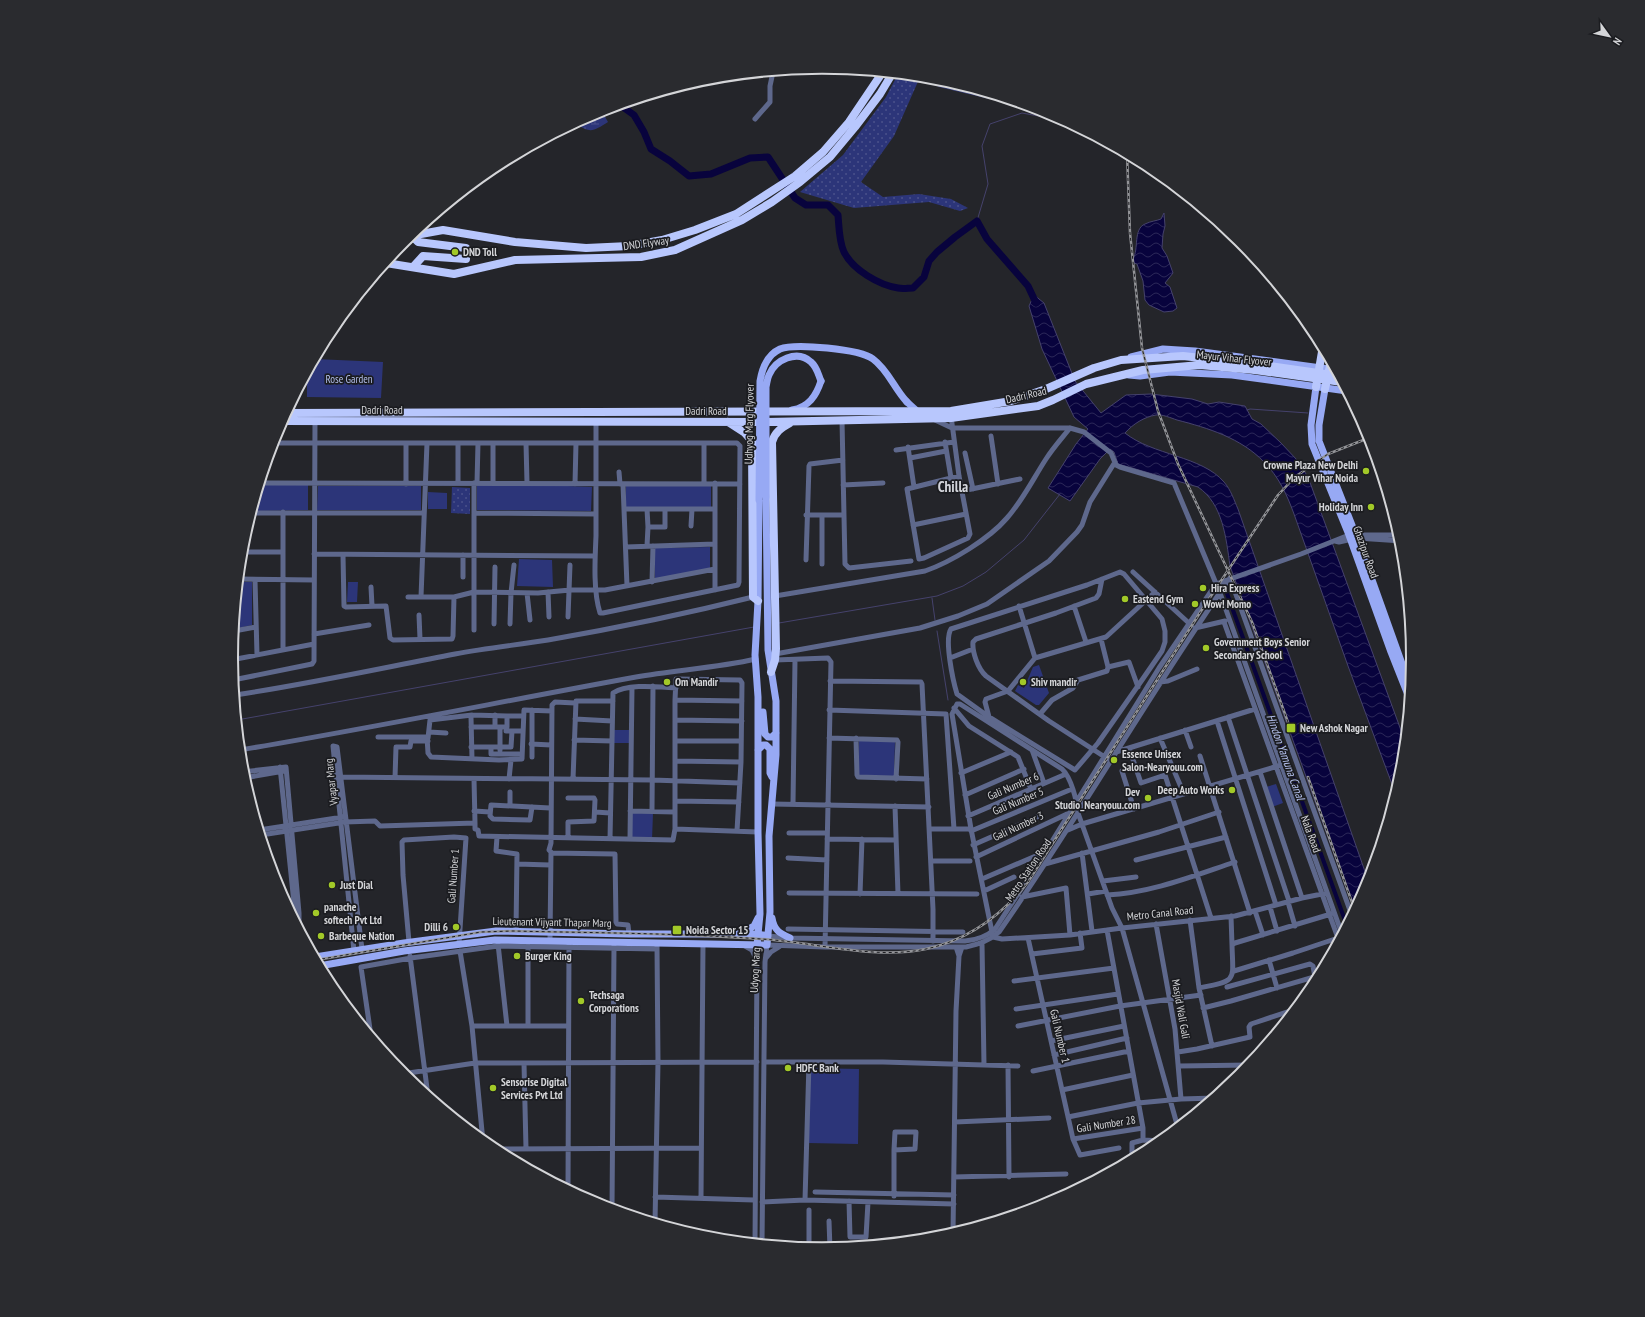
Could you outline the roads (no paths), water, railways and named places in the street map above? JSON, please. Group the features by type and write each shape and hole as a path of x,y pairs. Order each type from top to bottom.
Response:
{"highway":[{"name":"DND Flyway","path":"791,184 823,152 849,122 879,77"},
{"name":"DND Flyway","path":"392,264 454,274 515,260 598,259 648,256 675,250 742,220 830,157 856,128 890,78"},
{"name":"DND Flyway","path":"421,234 442,230 531,243 586,248 629,246 662,240 695,230 736,214 778,193"},
{"path":"413,267 423,256 466,259 466,248 418,242 415,239"},
{"path":"1316,387 1321,355"},
{"name":"Mayur Vihar Flyover","path":"1121,360 1142,360 1182,356 1256,364 1334,375"},
{"name":"Dadri Road","path":"951,415 1011,401 1046,389 1094,368 1121,360"},
{"name":"Mayur Vihar Flyover","path":"1124,374 1143,370 1200,365 1256,370 1337,381"},
{"path":"1325,388 1331,370"},
{"name":"Dadri Road","path":"288,421 740,422 935,416 1023,409 1038,406 1086,384 1124,374"},
{"path":"740,422 750,418 749,412"},
{"name":"Dadri Road","path":"292,413 918,412 935,416"},
{"path":"771,672 773,654 772,442 774,436 780,428 793,421"},
{"path":"728,422 745,432 752,441 756,602"},
{"path":"752,441 772,442"}],"main road":[{"name":"Udhyog Marg Flyover","path":"756,657 760,381 762,367 779,349 791,347 811,347 861,353 872,358 881,366 907,402 918,412"},
{"path":"1121,360 1163,349 1218,353 1283,364 1319,368 1329,366"},
{"name":"Udhyog Marg Flyover","path":"772,602 766,497 766,387 769,375 779,363 786,358 802,357 810,361 817,369 820,381 817,394 809,403 796,410 784,412"},
{"path":"1282,383 1288,379 1291,373 1289,367 1283,364"},
{"path":"1124,374 1140,376 1170,372 1232,375 1342,390"},
{"name":"Ghazipur Road","path":"1316,387 1311,425 1312,444 1351,537 1406,678"},
{"name":"Ghazipur Road","path":"1325,388 1319,425 1319,441 1391,652 1406,690"},
{"name":"Udyog Marg","path":"756,657 758,697 758,832 760,914 758,945"},
{"name":"Udyog Marg","path":"767,945 770,912 768,836 776,755 776,701 771,672"},
{"path":"758,697 762,709 765,734 768,737 776,733"},
{"path":"758,750 762,745 766,745 770,749 770,773 774,781"},
{"path":"770,912 776,930 780,934 790,938"},
{"path":"735,935 749,930 754,926 760,914"},
{"name":"Lieutenant Vijyant Thapar Marg","path":"319,956 409,942 496,931 629,934 758,934 768,936"},
{"name":"Lieutenant Vijyant Thapar Marg","path":"325,965 498,943 550,940 569,944 657,946 703,944 767,945"}],"street":[{"path":"755,119 770,102 770,86 772,76"},
{"path":"951,415 959,476 970,534 969,537 919,559 907,490 908,488 959,476"},
{"path":"935,416 952,428 1070,428 1084,432 1111,453 1115,462 1120,467 1174,483 1220,593 1226,621 1195,628 1133,572"},
{"path":"842,420 845,564 847,567 911,561"},
{"path":"239,679 312,664 314,661 315,421"},
{"path":"279,443 596,444 737,443 739,444 740,484 739,582 736,586 602,614 600,612 595,556 596,514 596,444 596,421"},
{"path":"772,602 925,571 943,565 982,540 1006,520 1021,502 1047,458 1070,428"},
{"path":"991,436 998,484"},
{"path":"896,450 945,442 954,442"},
{"path":"945,442 951,478"},
{"path":"421,597 427,443"},
{"path":"458,443 458,483"},
{"path":"474,630 474,513 478,443"},
{"path":"493,443 493,483"},
{"path":"526,443 527,483"},
{"path":"575,484 576,443"},
{"path":"704,443 704,483"},
{"path":"406,444 406,484"},
{"path":"908,448 914,487"},
{"path":"910,458 946,451"},
{"path":"965,453 973,489"},
{"path":"806,560 806,515 809,465 843,460"},
{"path":"773,654 920,628 958,616 987,604 1049,560 1077,532 1082,524 1092,499 1115,462"},
{"path":"619,472 622,484 624,509 627,586"},
{"path":"962,491 1020,479"},
{"path":"265,483 740,484"},
{"path":"715,483 715,590"},
{"path":"843,485 883,483"},
{"path":"624,509 715,509"},
{"path":"647,509 652,582"},
{"path":"648,527 665,527 665,509"},
{"path":"691,526 692,509"},
{"path":"257,512 424,513"},
{"path":"283,512 283,650"},
{"path":"474,513 596,514"},
{"path":"913,525 966,514"},
{"path":"806,515 843,515"},
{"path":"822,515 822,564"},
{"path":"1216,584 1335,541 1339,542 1351,537 1394,534"},
{"path":"1351,537 1395,540"},
{"path":"626,547 715,544"},
{"path":"248,552 283,552"},
{"path":"314,554 595,556"},
{"path":"343,555 344,606 387,607 391,639 420,640 453,638 454,597"},
{"path":"463,555 463,577"},
{"path":"568,617 570,565"},
{"path":"510,624 510,593 514,566"},
{"path":"494,624 496,567"},
{"path":"408,597 454,597 474,592 527,593 570,590 605,590 715,569"},
{"path":"1120,572 1123,573 1147,601 1162,620 1165,631 1165,642 1162,651 1138,687 1093,748 1074,770 989,717 956,694 948,635 951,629 1120,572"},
{"path":"1232,578 1350,910"},
{"name":"Metro Station Road","path":"768,936 790,938 965,941 978,940 998,932 1067,831 1195,628 1232,578"},
{"path":"243,579 314,580"},
{"path":"1102,579 1097,597 1025,624 976,639 973,642 973,649 984,675 1110,761"},
{"path":"255,580 257,655"},
{"name":"Metro Station Road","path":"767,945 825,947 962,947 982,943 993,934 1104,756 1216,584"},
{"path":"371,587 372,606"},
{"path":"548,592 549,617"},
{"path":"989,717 985,702 986,699 1008,691 1035,658 1086,642 1101,639 1111,633 1155,592"},
{"path":"527,593 530,620"},
{"path":"239,694 295,686 456,654 548,640 694,611 756,602"},
{"path":"1019,606 1035,658"},
{"path":"1074,606 1086,642"},
{"path":"419,615 420,640"},
{"path":"1194,617 1200,621"},
{"name":"Nala Road","path":"1226,621 1255,709 1260,714"},
{"name":"Nala Road","path":"1226,621 1310,854 1340,931"},
{"path":"314,634 369,626"},
{"path":"239,631 256,627"},
{"path":"1101,639 1108,668"},
{"path":"238,659 314,644"},
{"path":"950,658 973,649"},
{"path":"773,654 795,660 829,659 831,662 825,947"},
{"path":"245,749 638,677 728,665 756,657"},
{"path":"793,804 795,660"},
{"path":"1040,714 1052,700 1072,688 1078,680 1106,671 1108,668 1129,662 1138,687"},
{"path":"1160,682 1168,681 1197,669"},
{"path":"474,779 475,829 478,830 478,836 551,840 568,838 673,840 675,829 676,679 740,680 742,683 742,721 737,831"},
{"path":"830,682 921,682 923,686 933,895 933,941"},
{"path":"652,811 653,686"},
{"path":"610,839 613,694 615,692 632,688 653,686 676,688"},
{"path":"630,839 632,688"},
{"path":"550,940 550,864 552,844 550,779 552,705 555,702 575,703 577,700 612,701"},
{"path":"675,700 742,701"},
{"path":"573,779 575,703"},
{"path":"993,934 976,857 961,773 952,714 957,704 960,704 1062,769 1066,774 1077,801 1078,813 1102,881 1122,928 1177,1123"},
{"path":"954,708 969,726 1018,757 1031,789"},
{"path":"1116,752 1255,709"},
{"path":"491,747 491,754 510,760 522,759 523,716 525,710 552,711"},
{"path":"532,710 532,757"},
{"path":"829,710 944,713 946,715 954,829"},
{"path":"519,754 472,759 431,757 428,753 428,732 430,720 472,715 523,716"},
{"path":"472,715 470,717 472,759"},
{"path":"496,715 500,757"},
{"path":"471,727 506,727 507,716"},
{"path":"1228,717 1295,926"},
{"path":"575,719 612,721"},
{"path":"675,720 742,721"},
{"path":"1217,721 1273,906 1277,931"},
{"path":"1185,730 1191,747"},
{"path":"471,747 511,747 509,731 523,731"},
{"path":"428,732 446,733"},
{"path":"378,737 426,737 428,740"},
{"path":"829,738 897,740 896,779"},
{"path":"856,738 856,775 858,777 927,779"},
{"path":"1160,738 1184,794"},
{"path":"395,778 396,747 410,747 411,741 428,740"},
{"path":"574,740 612,741"},
{"path":"675,740 741,741"},
{"path":"531,744 551,745"},
{"name":"Vyapar Marg","path":"338,777 336,746 333,747 362,949"},
{"path":"1129,748 1141,783 1165,775 1210,918"},
{"path":"1032,750 1044,783"},
{"path":"961,773 1011,752"},
{"path":"1200,756 1226,837 1253,912 1263,935"},
{"path":"509,779 510,760"},
{"path":"675,761 741,762"},
{"path":"1067,831 1082,824 1279,766"},
{"path":"965,795 1024,769"},
{"path":"249,772 283,770"},
{"path":"250,777 283,770"},
{"path":"283,770 295,911"},
{"path":"1122,771 1134,809"},
{"path":"1260,772 1302,898"},
{"name":"Gali Number 6","path":"968,816 1066,774"},
{"path":"338,777 652,780 740,783"},
{"name":"Gali Number 5","path":"971,830 1072,789"},
{"path":"510,792 510,806"},
{"path":"568,798 594,798 594,822 568,822 568,838"},
{"path":"675,801 739,802"},
{"path":"772,804 928,807"},
{"path":"532,807 530,820 493,819 490,816 491,806 510,806 532,807 550,808"},
{"path":"895,806 898,894"},
{"path":"474,811 490,812"},
{"path":"630,811 675,812"},
{"path":"594,812 610,813"},
{"path":"1045,864 1181,825 1219,812"},
{"name":"Gali Number 3","path":"976,857 1068,814"},
{"path":"974,845 1039,816"},
{"path":"264,830 289,828 343,820 375,821 380,826 475,823"},
{"name":"Vyapar Marg","path":"343,820 354,950"},
{"path":"265,834 289,828"},
{"path":"675,829 758,832"},
{"path":"930,829 971,830"},
{"path":"789,833 862,839 896,840"},
{"name":"Gali Number 1","path":"409,942 403,875 402,842 404,840 454,836 466,838 460,902 460,936"},
{"path":"497,837 496,851 516,853 516,932"},
{"path":"1136,860 1226,837"},
{"path":"860,894 862,839"},
{"path":"982,879 1046,851"},
{"path":"551,852 615,854 616,922 617,924 628,925 629,934"},
{"path":"1082,853 1092,931"},
{"path":"788,858 827,860"},
{"path":"931,861 970,861"},
{"path":"1088,894 1124,894 1151,889 1235,862"},
{"path":"517,864 550,864"},
{"path":"1102,881 1136,876"},
{"path":"984,891 1014,877"},
{"path":"1022,897 1066,888 1070,935"},
{"path":"789,893 933,895 977,894"},
{"name":"Metro Canal Road","path":"993,934 1002,939 1070,935 1092,931 1231,916 1253,912 1302,898 1325,894"},
{"path":"1232,945 1332,914"},
{"path":"1199,988 1224,983 1231,978 1234,971 1231,916"},
{"path":"1190,920 1200,995 1212,1046"},
{"name":"Masjid Wali Gali","path":"1156,924 1178,1052 1181,1099"},
{"path":"788,928 963,932"},
{"path":"1107,930 1144,1140"},
{"path":"1032,954 1082,948 1080,933"},
{"path":"460,936 459,948 472,1026 482,1133"},
{"name":"Gali Number 1","path":"1028,938 1073,1139 1080,1155 1119,1148"},
{"path":"1234,971 1334,941"},
{"path":"507,1026 498,943 528,946 569,944 568,1185"},
{"path":"982,943 984,1065"},
{"path":"701,1198 703,944"},
{"path":"612,1204 614,945"},
{"name":"Udyog Marg","path":"742,945 752,950 757,961 755,1239"},
{"name":"Udyog Marg","path":"762,1240 765,962 767,945"},
{"path":"528,946 528,1026"},
{"path":"655,1218 658,1062 657,946"},
{"path":"765,962 771,952 782,946"},
{"path":"956,947 959,956"},
{"path":"953,1228 959,956 962,947"},
{"path":"370,1028 362,967 410,954 427,1089"},
{"path":"1269,960 1277,988"},
{"path":"1227,988 1273,973 1310,964 1313,966 1315,973"},
{"path":"1014,981 1114,968"},
{"path":"1203,1008 1277,988 1309,981"},
{"path":"1016,1009 1118,994"},
{"path":"1018,1026 1142,1002 1169,1000 1200,995"},
{"path":"1178,1052 1250,1037 1248,1027 1251,1024 1285,1016"},
{"path":"472,1026 568,1026"},
{"path":"1051,1041 1124,1026"},
{"path":"1054,1055 1127,1038"},
{"path":"1033,1071 1129,1051"},
{"path":"410,1073 476,1063 757,1062"},
{"path":"764,1062 884,1062 1018,1066"},
{"path":"805,1200 809,1062"},
{"path":"524,1063 526,1149"},
{"path":"1008,1065 1009,1177"},
{"path":"1179,1066 1242,1065"},
{"path":"1062,1090 1133,1075"},
{"path":"1068,1117 1138,1103 1208,1098"},
{"path":"955,1122 1049,1118"},
{"name":"Gali Number 28","path":"1073,1139 1143,1128"},
{"path":"893,1202 894,1150 896,1132 916,1132 915,1149 894,1150"},
{"path":"1132,1154 1132,1143 1144,1140 1152,1140"},
{"path":"506,1149 701,1148"},
{"path":"954,1177 1009,1177 1066,1174"},
{"path":"815,1192 954,1195"},
{"path":"655,1197 754,1200"},
{"path":"762,1202 805,1200 954,1204"},
{"path":"849,1201 850,1237 866,1238 868,1202"},
{"path":"809,1210 809,1243"},
{"path":"828,1221 830,1243"}],"water":[{"path":"1164,213 1165,226 1162,248 1167,256 1173,273 1165,283 1170,287 1177,308 1173,311 1164,312 1149,305 1145,300 1143,281 1137,264 1134,263 1133,259 1139,230 1141,227 1147,223 1161,219"},
{"path":"1034,295 1044,303 1075,381 1101,413 1126,395 1151,394 1192,399 1208,404 1219,402 1245,406 1252,419 1261,424 1281,443 1297,460 1308,477 1402,734 1393,786 1291,507 1282,486 1274,474 1255,454 1235,440 1212,430 1166,416 1158,415 1147,417 1135,424 1125,433 1149,446 1203,466 1215,473 1229,488 1238,509 1366,874 1352,905 1230,566 1225,533 1218,512 1213,503 1198,487 1118,464 1114,452 1110,449 1100,459 1070,501 1048,488 1076,444 1088,429 1074,417 1042,349 1029,306"}],"waterway":[{"path":"625,109 634,115 644,132 651,149 670,161 689,176 711,174 750,158 768,157 795,198 806,205 828,205 838,215 841,244 848,259 860,271 883,284 900,288 913,288 924,277 929,261 937,252 977,221 987,239 1028,286 1036,303"},
{"path":"977,221 988,184 982,146 990,124 1022,113 1042,117"},
{"path":"1247,410 1308,413"},
{"path":"779,623 937,596 963,586 986,572 1024,540 1060,494"},
{"name":"Hindon Yamuna Canal","path":"1225,588 1345,921"},
{"path":"932,598 935,620"},
{"path":"241,719 754,627"},
{"path":"937,631 948,700"}],"railway":[{"path":"1127,160 1130,233 1142,348 1158,411 1178,464 1252,622 1289,725"},
{"path":"321,959 481,932 513,931 668,934 730,937 886,952 906,952 926,949 941,945 970,933 1007,905 1028,882 1203,608 1278,495 1295,477 1328,454 1365,440"},
{"path":"1308,777 1353,904"}],"place":[{"name":"DND Toll","path":"455,252"},
{"name":"Crowne Plaza New Delhi Mayur Vihar Noida","path":"1366,471"},
{"name":"Holiday Inn","path":"1371,507"},
{"name":"Hira Express","path":"1203,588"},
{"name":"Eastend Gym","path":"1125,599"},
{"name":"Wow! Momo","path":"1195,604"},
{"name":"Government Boys Senior Secondary School","path":"1206,648"},
{"name":"Om Mandir","path":"667,682"},
{"name":"Shiv mandir","path":"1023,682"},
{"name":"New Ashok Nagar","path":"1291,728"},
{"name":"Essence Unisex Salon-Nearyouu.com","path":"1114,760"},
{"name":"Deep Auto Works","path":"1232,790"},
{"name":"Dev Studio_Nearyouu.com","path":"1148,798"},
{"name":"Just Dial","path":"332,885"},
{"name":"panache softech Pvt Ltd","path":"316,913"},
{"name":"Dilli 6","path":"456,927"},
{"name":"Noida Sector 15","path":"677,930"},
{"name":"Barbeque Nation","path":"321,936"},
{"name":"Burger King","path":"517,956"},
{"name":"Techsaga Corporations","path":"581,1001"},
{"name":"HDFC Bank","path":"788,1068"},
{"name":"Sensorise Digital Services Pvt Ltd","path":"493,1088"}],"district":[{"name":"Chilla","path":"953,486"}],"park label":[{"name":"Rose Garden","path":"349,379"}]}
